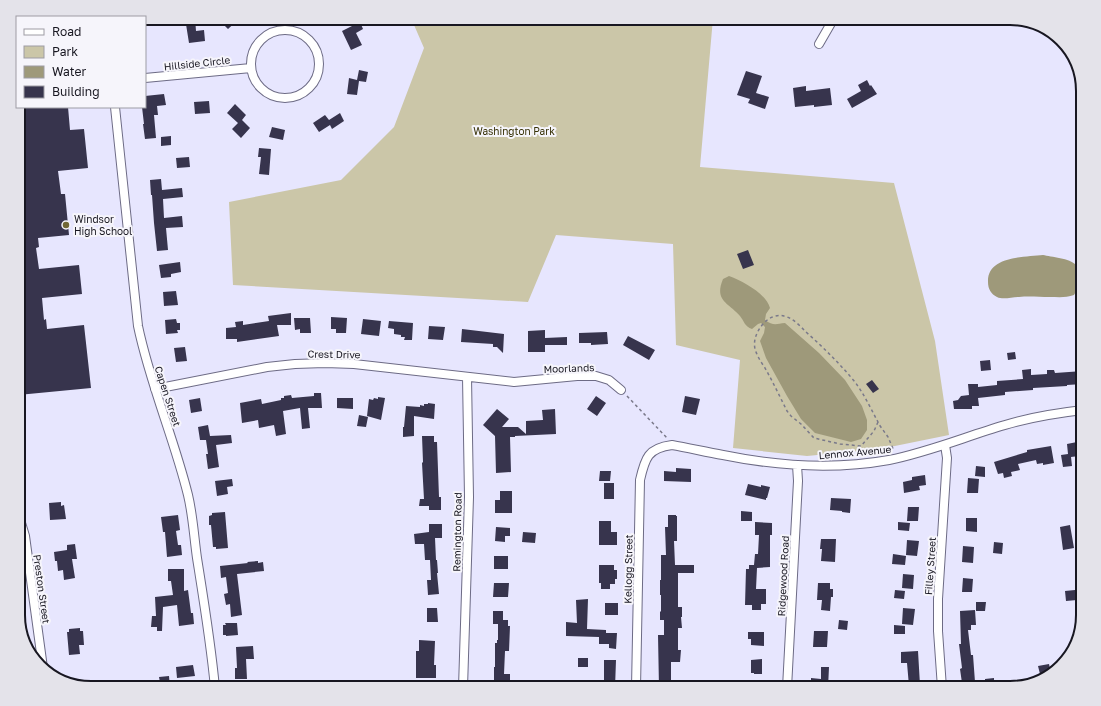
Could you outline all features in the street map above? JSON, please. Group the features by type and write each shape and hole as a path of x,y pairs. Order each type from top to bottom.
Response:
{"street":[{"path":"819,44 830,25"},
{"path":"288,30 299,32 309,39 316,49 320,60 319,71 315,81 308,90 300,96 289,98 278,98 268,94 260,87 254,78 251,68 252,56 257,45 265,36 276,31 288,30"},
{"name":"Hillside Circle","path":"146,78 251,68"},
{"name":"Capen Street","path":"115,108 138,326 154,389 171,438 188,497 211,644 214,681"},
{"name":"Crest Drive","path":"154,389 267,367 295,364 354,364 514,382"},
{"name":"Moorlands","path":"514,382 596,376 609,380 621,390"},
{"name":"Remington Road","path":"464,681 469,497 467,377"},
{"name":"Lennox Avenue","path":"650,453 660,447 672,445 755,460 797,465 853,464 896,458 945,445 1031,418 1076,411"},
{"name":"Filley Street","path":"942,681 938,631 938,599 947,458 945,445"},
{"name":"Kellogg Street","path":"636,681 640,480 643,466 650,453"},
{"name":"Ridgewood Road","path":"787,681 798,481 797,465"},
{"name":"Preston Street","path":"25,536 42,660"}],"path":[{"path":"878,422 874,431 861,446 840,444 814,438 787,411 764,366 757,356 754,348 756,334 768,318 780,315 789,318 799,325 837,361 856,384 869,405 888,437 896,458"},
{"path":"621,390 662,431"}],"green space":[{"name":"Washington Park","path":"414,25 712,25 700,167 894,183 935,341 949,435 880,449 807,456 733,448 740,360 676,345 673,244 556,235 528,302 233,285 229,202 341,180 394,127 424,48"}],"water":[{"path":"1043,255 1065,259 1073,263 1076,265 1076,291 1074,295 1068,297 1002,298 995,296 990,291 988,282 989,273 1000,263 1017,258"},
{"path":"729,276 747,284 764,297 770,308 766,314 765,320 772,324 785,323 819,353 845,380 862,406 867,420 867,430 861,439 851,442 815,433 801,419 766,358 760,341 765,327 761,323 752,329 748,327 740,316 721,297 720,292 723,279"}],"building":[{"path":"186,25 196,25 196,31 204,30 205,41 189,43"},
{"path":"224,25 232,25 228,29"},
{"path":"354,25 361,25 363,29 356,33 362,45 351,50 342,31"},
{"path":"359,70 368,72 366,82 359,81 357,95 347,94 349,78 357,80"},
{"path":"746,71 762,76 756,93 769,97 765,109 748,103 750,99 737,95"},
{"path":"867,80 877,94 852,108 847,99 861,91 858,85"},
{"path":"806,86 806,91 830,88 832,105 795,107 793,88"},
{"path":"164,94 166,105 157,106 158,115 154,115 156,138 145,139 142,108 146,108 146,96"},
{"path":"209,101 210,113 195,114 194,102"},
{"path":"235,104 246,115 242,120 250,128 241,138 232,129 238,123 227,113"},
{"path":"25,108 68,108 70,130 84,129 88,168 58,171 61,194 65,194 69,235 38,238 39,247 36,248 39,269 79,265 82,294 42,298 44,320 46,319 47,329 84,325 91,388 25,394"},
{"path":"340,113 344,121 332,129 330,125 319,132 313,123 325,115 329,120"},
{"path":"272,127 285,130 283,140 269,137"},
{"path":"171,136 171,145 161,146 161,137"},
{"path":"259,148 271,149 269,175 259,174 261,157 258,157"},
{"path":"189,157 190,167 177,168 176,158"},
{"path":"161,179 162,190 182,188 183,197 163,199 164,218 182,216 183,227 166,228 168,250 157,251 150,180"},
{"path":"748,250 754,265 743,269 737,254"},
{"path":"180,262 181,272 171,274 171,277 161,278 159,265"},
{"path":"176,291 178,305 164,306 163,292"},
{"path":"291,313 291,325 277,325 279,336 237,342 237,339 226,339 226,328 236,327 235,322 243,321 243,325 269,321 268,316"},
{"path":"331,317 347,318 346,333 336,333 336,329 331,329"},
{"path":"294,318 310,318 311,333 300,333 300,329 295,330"},
{"path":"176,319 177,323 180,323 180,330 177,330 178,333 166,334 165,320"},
{"path":"363,319 381,321 379,336 361,334"},
{"path":"389,321 413,323 412,340 404,340 405,337 394,334 394,329 388,328"},
{"path":"429,326 445,327 443,340 428,339"},
{"path":"462,329 504,334 503,353 497,347 493,347 493,344 461,342"},
{"path":"545,330 545,338 567,337 567,345 545,345 545,352 528,352 528,331"},
{"path":"607,332 608,344 591,345 591,343 579,343 579,333"},
{"path":"628,336 655,350 649,360 623,345"},
{"path":"185,347 187,361 176,362 174,348"},
{"path":"1015,352 1016,359 1008,360 1007,353"},
{"path":"990,360 991,370 981,371 980,361"},
{"path":"1031,369 1031,375 1047,374 1047,370 1054,370 1055,373 1076,372 1076,384 1005,392 1005,395 978,398 979,406 972,406 972,409 954,409 953,401 958,400 961,396 969,395 968,384 978,384 978,387 997,385 997,381 1023,379 1022,370"},
{"path":"872,380 879,389 873,393 866,384"},
{"path":"314,393 321,393 322,408 308,408 310,428 302,429 300,408 283,411 286,434 276,436 274,425 259,428 258,420 242,423 240,403 261,399 262,404 281,400 284,396 291,395 292,398 314,396"},
{"path":"596,396 606,403 597,416 587,409"},
{"path":"685,396 700,399 696,415 682,412"},
{"path":"378,397 385,398 381,420 367,416 369,399 378,399"},
{"path":"200,398 202,411 191,413 189,400"},
{"path":"337,398 353,398 353,409 337,408"},
{"path":"424,404 435,404 434,419 414,416 414,436 403,437 406,406 420,407 420,405 424,406"},
{"path":"497,409 509,419 502,427 518,427 526,434 526,421 543,420 542,410 555,409 556,434 510,437 511,472 496,473 495,436 483,425"},
{"path":"359,415 368,417 366,427 357,426"},
{"path":"208,425 210,436 231,435 232,443 216,445 219,467 208,469 206,440 200,440 198,427"},
{"path":"422,436 434,436 434,442 437,442 439,497 441,497 441,510 429,510 429,506 419,506 420,499 424,499"},
{"path":"1076,442 1076,456 1071,457 1072,466 1063,467 1061,455 1068,454 1067,444"},
{"path":"1051,446 1054,463 1043,465 1043,463 1037,464 1036,460 1018,464 1020,470 1011,472 1012,476 1004,478 1003,473 998,474 994,462 1027,452 1027,450"},
{"path":"976,466 985,467 985,477 975,476"},
{"path":"676,468 691,469 691,482 664,481 664,471 676,472"},
{"path":"600,471 611,471 610,481 599,481"},
{"path":"925,475 926,485 919,486 920,490 904,493 903,482 912,480 912,477"},
{"path":"968,478 979,479 978,493 967,493"},
{"path":"232,479 233,486 227,487 228,494 217,496 215,481"},
{"path":"604,483 614,483 614,499 604,499"},
{"path":"748,484 761,487 761,485 770,487 766,500 745,495"},
{"path":"500,491 512,491 512,513 495,513 495,500 500,500"},
{"path":"831,498 851,499 850,513 830,510"},
{"path":"61,502 61,506 64,505 66,519 50,520 49,503"},
{"path":"908,507 919,507 918,521 907,521"},
{"path":"741,511 752,512 752,521 741,521"},
{"path":"225,512 228,548 216,549 216,547 213,547 209,516 212,515 212,513"},
{"path":"178,515 180,530 176,531 178,545 181,545 182,555 167,557 165,532 163,532 161,517"},
{"path":"668,515 676,515 677,541 674,541 675,565 694,565 694,573 678,573 678,607 682,607 682,628 678,628 678,650 681,650 680,662 671,662 671,681 659,681 658,635 664,635 664,620 660,620 661,555 666,555 665,527 668,527"},
{"path":"966,518 977,518 977,532 966,531"},
{"path":"599,521 611,521 611,532 617,532 617,545 599,545"},
{"path":"755,522 772,523 772,535 770,535 770,567 757,568 756,589 766,589 766,604 761,604 761,610 752,610 752,605 745,605 746,569 749,569 749,565 754,565 755,554 758,554 759,535 755,535"},
{"path":"898,522 910,523 909,531 898,530"},
{"path":"429,524 442,524 442,538 435,538 439,594 428,595 427,580 431,580 430,560 425,560 424,544 415,544 414,534 429,532"},
{"path":"1070,525 1074,548 1063,550 1060,527"},
{"path":"496,527 510,528 510,536 505,536 505,542 495,541"},
{"path":"523,532 536,533 535,543 522,542"},
{"path":"821,539 836,539 835,562 821,561"},
{"path":"907,540 919,541 917,556 906,555"},
{"path":"994,542 1003,543 1002,554 993,553"},
{"path":"75,544 77,559 72,559 75,578 64,580 63,570 58,571 54,552 67,550 67,545"},
{"path":"963,546 974,547 973,563 962,562"},
{"path":"893,554 906,556 905,565 892,564"},
{"path":"494,556 508,556 508,569 494,569"},
{"path":"258,561 258,563 263,562 264,571 237,574 242,615 231,617 230,604 226,605 224,594 228,593 226,577 221,578 220,566"},
{"path":"599,565 614,565 614,570 617,570 617,579 615,579 615,584 610,584 610,589 601,589 601,583 599,583"},
{"path":"168,569 184,569 184,591 188,590 194,624 179,626 177,605 163,607 162,631 157,631 157,627 151,627 152,616 156,616 155,597 173,595 171,581 168,581"},
{"path":"903,574 914,575 913,589 902,588"},
{"path":"963,578 973,579 972,592 962,592"},
{"path":"494,583 509,583 508,597 493,597"},
{"path":"818,583 830,583 830,589 833,589 830,611 821,610 822,600 817,600"},
{"path":"895,590 905,591 904,599 894,598"},
{"path":"1075,590 1076,600 1066,601 1065,591"},
{"path":"588,599 587,629 606,630 606,633 617,633 616,649 609,648 609,644 599,644 599,637 566,636 566,622 577,623 576,600"},
{"path":"976,602 986,602 985,611 976,611"},
{"path":"605,603 618,603 618,615 605,615"},
{"path":"427,608 437,608 438,622 427,622"},
{"path":"903,608 915,609 913,625 902,624"},
{"path":"975,610 976,625 971,625 971,630 968,630 971,655 973,655 975,681 962,681 960,669 962,668 959,644 961,644 960,611"},
{"path":"493,611 503,611 503,620 508,620 508,626 510,626 509,651 505,651 504,674 510,674 510,681 494,680 495,643 497,643 498,640 498,624 493,624"},
{"path":"839,620 848,621 847,630 838,629"},
{"path":"225,623 237,623 238,635 223,635 223,625 226,625"},
{"path":"894,625 905,626 905,634 894,634"},
{"path":"80,628 80,631 83,631 84,645 79,645 80,654 69,655 67,632 69,632 69,629"},
{"path":"814,631 828,631 827,647 813,647"},
{"path":"748,632 764,632 764,646 751,645 751,639 748,639"},
{"path":"419,640 435,641 434,665 436,665 436,678 416,678 416,651 419,651"},
{"path":"253,646 254,659 246,659 247,679 235,679 235,668 237,668 236,647"},
{"path":"918,651 920,681 909,681 907,663 901,663 901,652"},
{"path":"578,658 588,658 588,667 578,667"},
{"path":"762,659 762,674 751,673 751,660"},
{"path":"604,660 616,660 615,681 604,681"},
{"path":"1049,664 1050,667 1040,674 1038,666"},
{"path":"193,665 195,676 177,678 176,667"},
{"path":"821,667 829,667 828,681 811,681 811,678 821,679"},
{"path":"169,676 169,681 160,681 159,677"},
{"path":"994,678 994,681 985,681 985,679"}],"place":[{"name":"Windsor High School","path":"66,225"}]}
